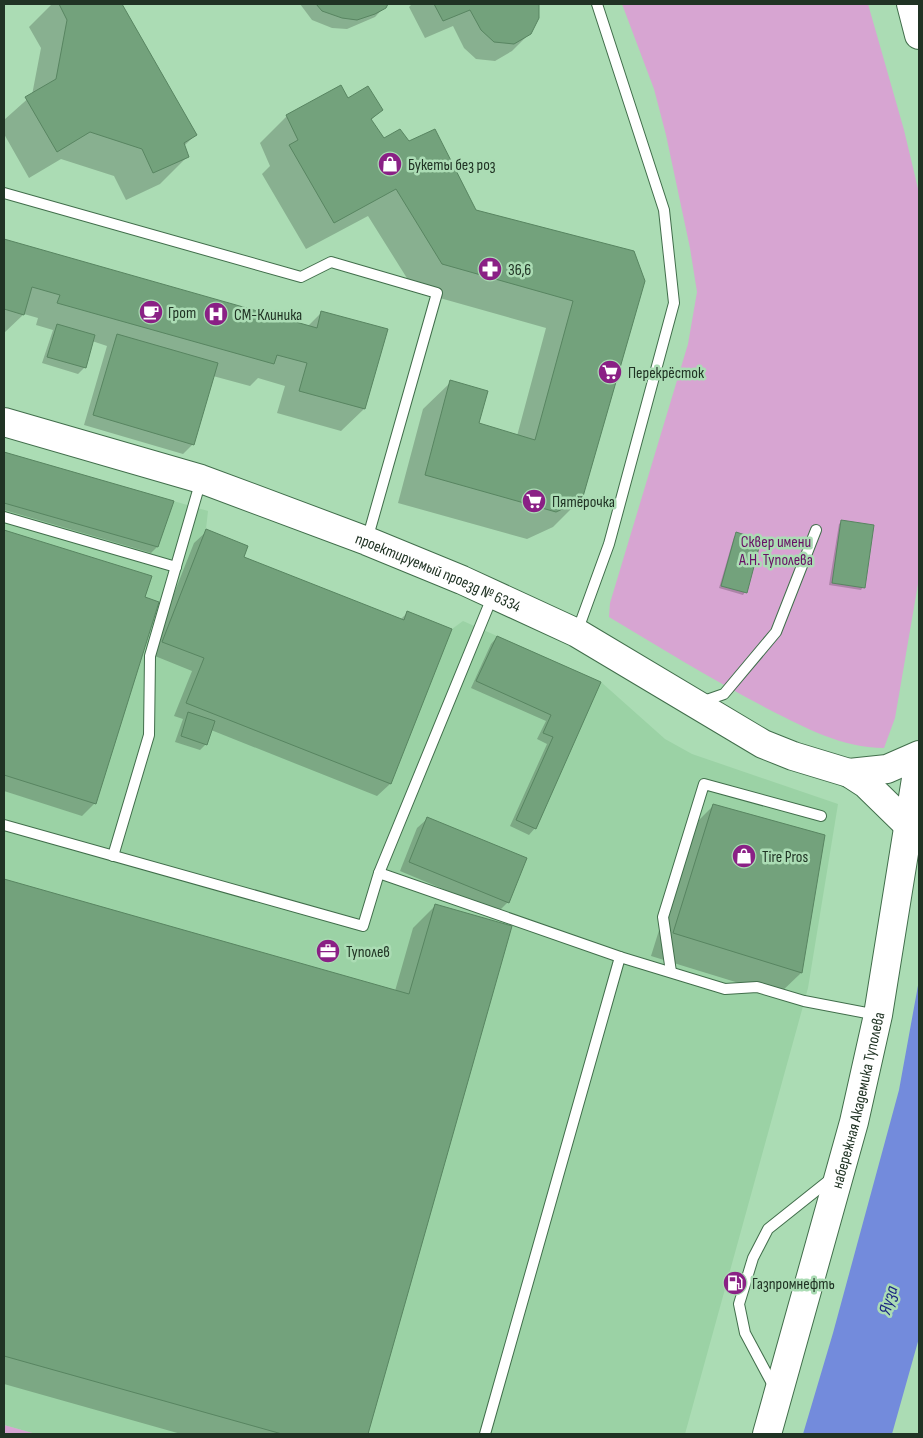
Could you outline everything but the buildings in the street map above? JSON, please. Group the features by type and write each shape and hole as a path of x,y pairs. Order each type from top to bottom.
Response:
{"street":[{"path":"911,4 919,35"},
{"name":"проектируемый проезд № 6334","path":"4,422 201,479 367,541 494,594 577,633 763,744 793,756 849,773 866,784 908,825"},
{"name":"проектируемый проезд № 6334","path":"849,773 887,770 919,755"},
{"name":"набережная Академика Туполева","path":"767,1434 854,1122 878,1015 919,760"}],"lane":[{"path":"577,633 609,544 674,303 664,210 597,4"},
{"path":"4,192 301,277 331,262 438,293 367,541"},
{"path":"113,856 149,735 150,656 201,479"},
{"path":"4,517 176,567"},
{"path":"695,704 724,694 776,632 816,530"},
{"path":"4,825 363,926 379,873 494,594"},
{"path":"671,972 663,917 704,784 821,816"},
{"path":"379,873 620,957 725,989 757,986 804,1001 878,1015"},
{"path":"485,1434 620,957"},
{"path":"778,1395 745,1333 739,1304 753,1258 768,1229 839,1173"}],"shaded area":[{"name":"Туполев","path":"4,452 208,511 206,529 248,546 244,557 404,620 407,611 452,629 463,621 601,682 665,739 692,754 838,804 808,988 685,1434 36,1434 4,1425"}],"green space":[{"name":"Сквер имени А.Н. Туполева","path":"622,4 868,4 904,130 919,193 919,578 895,718 884,748 854,745 839,741 797,724 729,688 609,617 610,603 688,344 697,292 690,248 666,135 654,89"},
{"path":"4,1425 36,1434 4,1434"}],"water":[{"name":"Яуза","path":"919,980 919,1338 892,1434 803,1434 833,1333 899,1090"}],"place":[{"name":"Букеты без роз","path":"390,164"},
{"name":"36,6","path":"490,269"},
{"name":"Грот","path":"151,312"},
{"name":"СМ-Клиника","path":"216,314"},
{"name":"Перекрёсток","path":"610,372"},
{"name":"Пятёрочка","path":"534,501"},
{"name":"Tire Pros","path":"744,856"},
{"name":"Туполев","path":"328,951"},
{"name":"Газпромнефть","path":"735,1283"}]}
